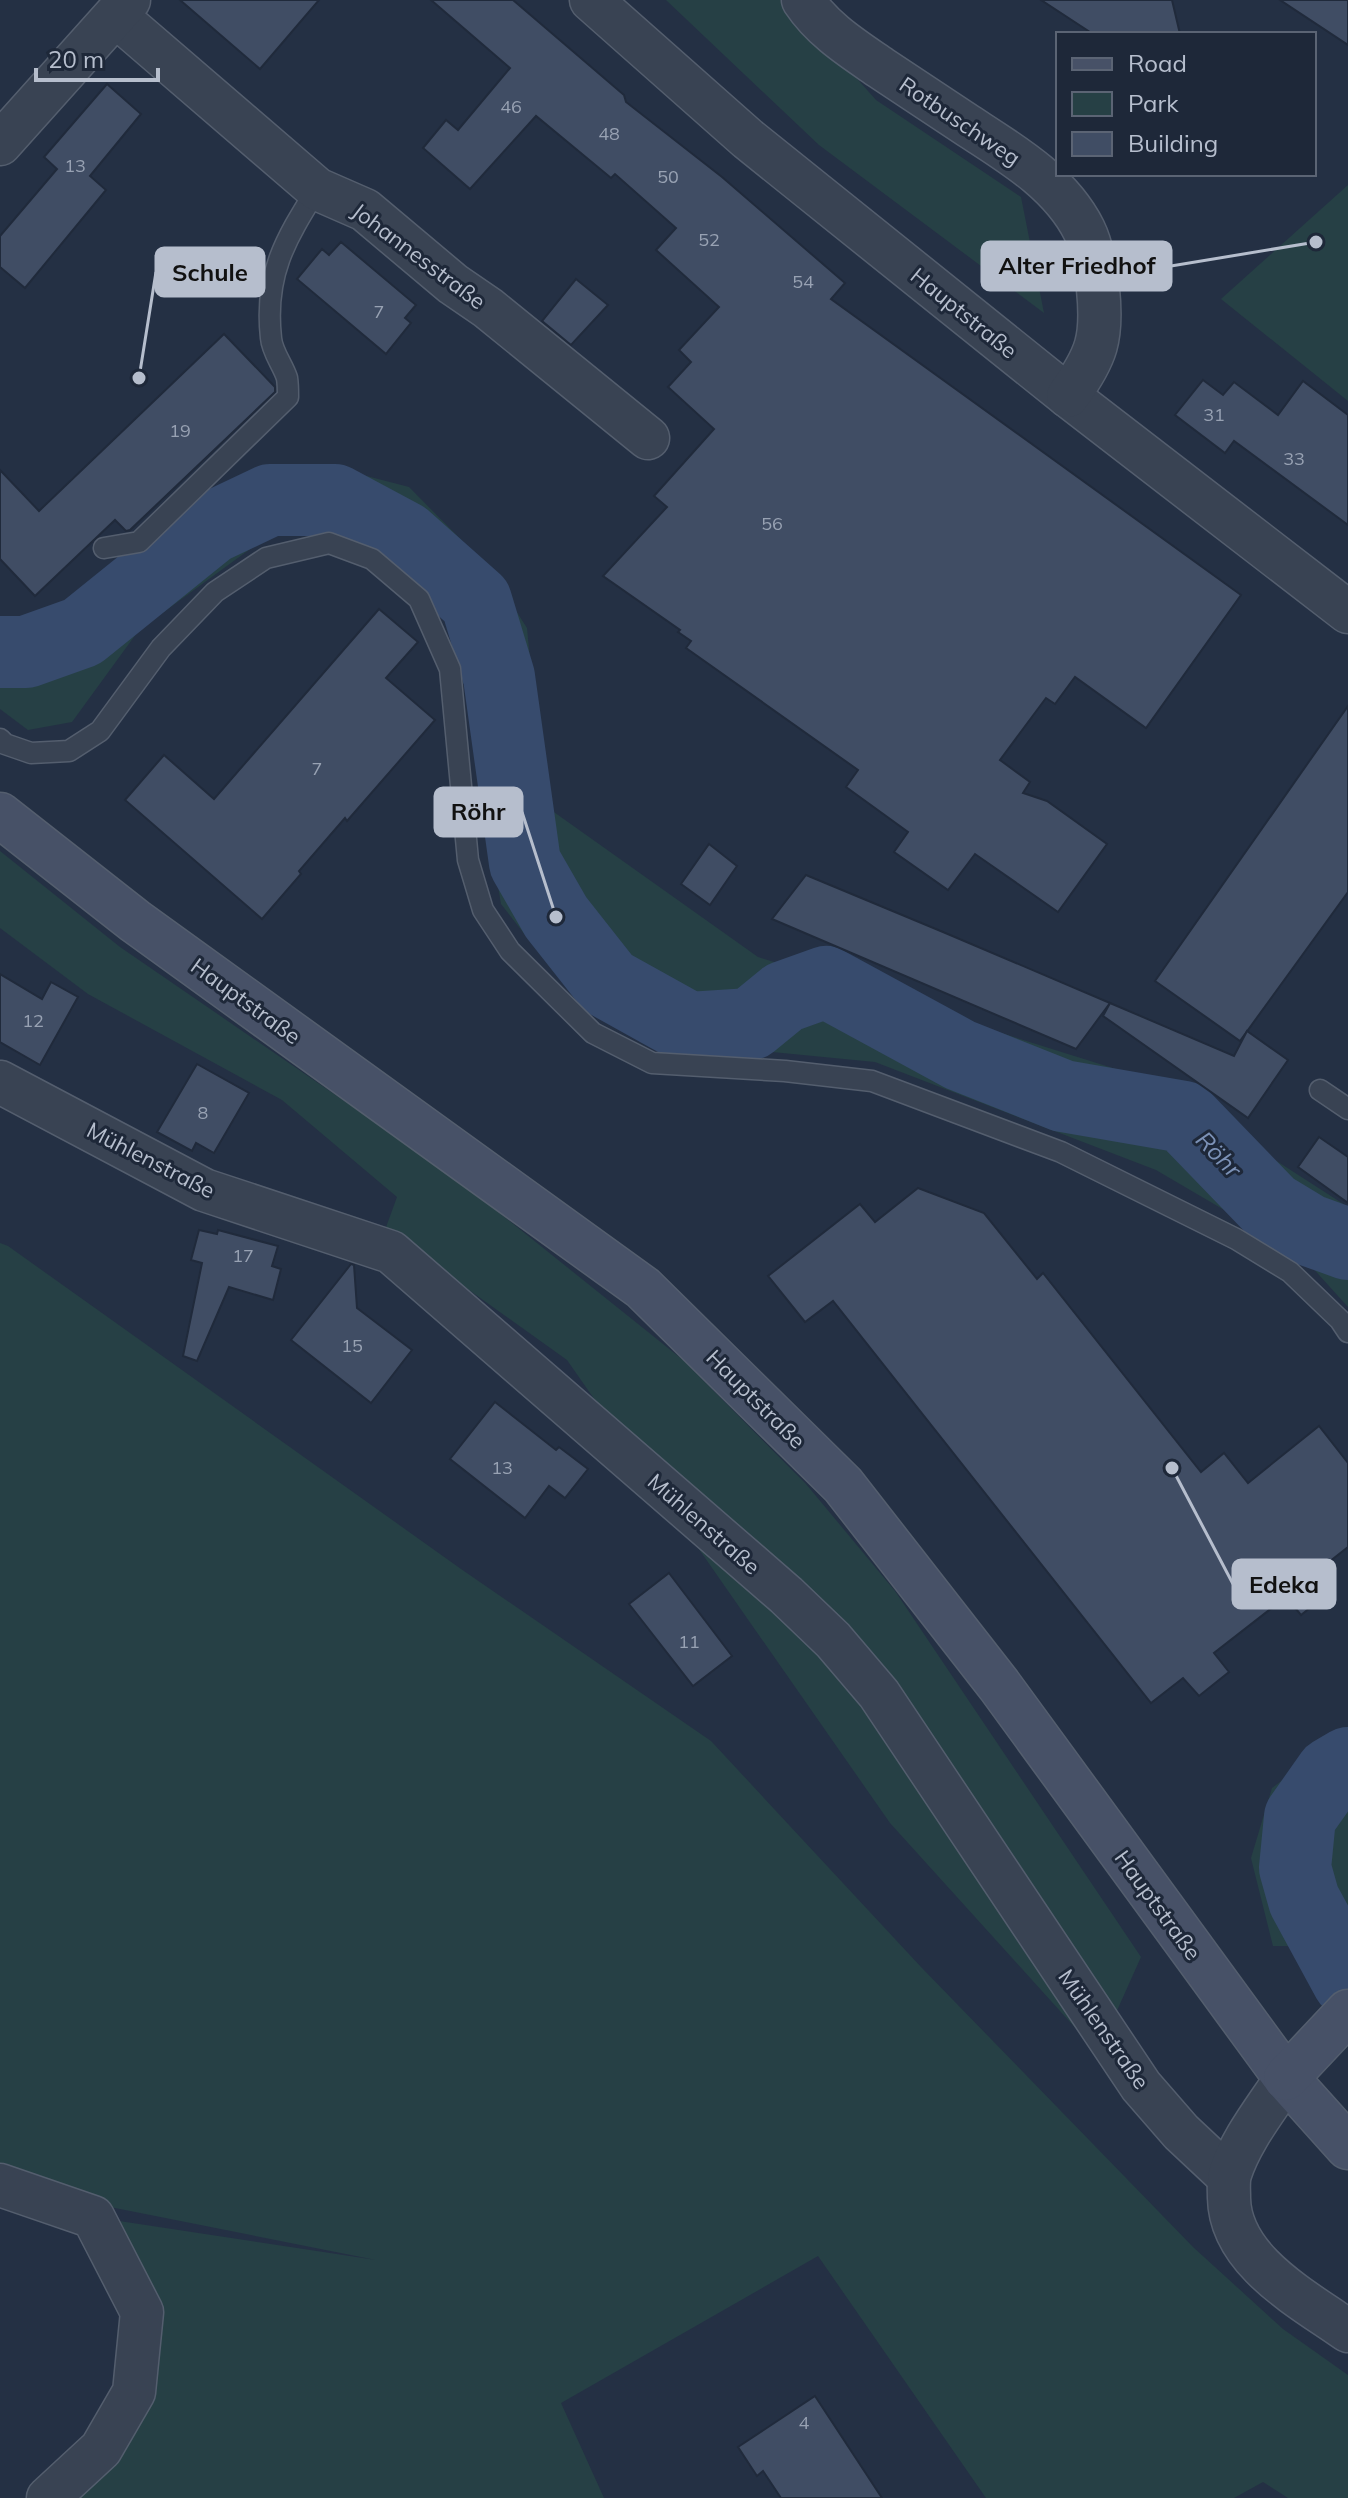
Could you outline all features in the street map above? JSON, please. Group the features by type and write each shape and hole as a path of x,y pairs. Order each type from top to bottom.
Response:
{"main road":[{"name":"Hauptstraße","path":"0,815 135,921 655,1299 843,1485 999,1685 1286,2078 1348,2147"},
{"path":"1286,2078 1340,2020"}],"street":[{"name":"Hauptstraße","path":"591,0 748,139 1068,396 1348,612"},
{"name":"Rotbuschweg","path":"803,0 839,40 1012,155 1061,196 1076,215 1093,253 1101,325 1091,361 1068,396"},
{"name":"Johannesstraße","path":"0,144 123,8 317,189 365,210 453,284 488,308 648,438"},
{"name":"Mühlenstraße","path":"0,1082 204,1190 391,1252 775,1585 833,1640 879,1694 1141,2086 1181,2132 1229,2177"},
{"path":"1286,2078 1241,2149 1229,2177 1232,2223 1260,2264 1286,2287 1348,2331"},
{"path":"0,2185 93,2217 142,2312 134,2392 101,2449 48,2498"}],"lane":[{"path":"104,548 139,542 288,397 287,379 271,341 271,292 278,257 317,189"},
{"path":"0,739 5,744 31,753 69,751 100,731 161,648 204,603 215,592 266,558 329,543 372,559 419,599 450,669 468,860 483,910 510,951 593,1033 652,1063 785,1071 872,1081 1061,1152 1236,1239 1290,1272 1340,1320 1348,1332"},
{"path":"1320,1090 1348,1109"}],"green space":[{"path":"666,0 787,0 876,100 1021,197 1044,313 819,145"},
{"path":"1348,185 1348,401 1221,299"},
{"path":"328,466 409,487 488,567 527,628 544,805 758,957 1151,1080 1348,1207 1348,1307 1301,1255 1156,1170 875,1062 659,1041 554,972 501,904 484,804 467,653 429,581 363,532 279,528 139,630 72,722 28,730 0,709 0,662 37,660 90,642 246,485"},
{"path":"0,851 120,947 452,1175 683,1360 806,1484 895,1591 1141,1957 1098,2053 890,1823 567,1360 385,1230 397,1197 282,1100 88,994 0,928"},
{"path":"0,1243 461,1569 711,1741 921,1967 1193,2247 1283,2329 1348,2375 1348,2498 1288,2498 1263,2482 1234,2498 986,2498 818,2256 561,2403 604,2498 60,2498 141,2410 106,2219 376,2260 100,2205 0,2169"},
{"path":"1348,1730 1348,1913 1341,1921 1302,1946 1273,1946 1251,1858 1272,1788"}],"building":[{"path":"180,0 319,0 260,69"},
{"path":"431,0 513,0 624,95 626,102 722,177 845,283 831,299 1241,595 1146,728 1075,677 1055,704 1046,698 1000,760 1030,782 1023,793 1047,801 1107,844 1058,912 975,854 948,890 894,852 908,832 846,787 858,770 686,648 691,641 678,632 680,630 603,576 667,507 654,496 714,429 668,387 691,362 679,350 719,307 656,250 676,228 615,174 611,178 536,116 470,189 423,148 446,120 458,130 510,68"},
{"path":"1041,0 1172,0 1180,32 1090,32"},
{"path":"1280,0 1348,0 1348,45"},
{"path":"107,84 141,114 90,176 106,190 25,288 0,267 0,236 57,169 44,157"},
{"path":"341,242 416,305 405,318 411,323 386,354 297,279 322,249 329,255"},
{"path":"576,279 608,305 571,345 542,321"},
{"path":"224,334 275,387 275,392 130,530 126,531 115,520 35,596 0,559 0,470 39,511"},
{"path":"1203,380 1223,395 1234,382 1278,415 1303,381 1348,415 1348,525 1234,441 1225,453 1175,415"},
{"path":"379,609 418,642 386,678 435,720 347,821 345,818 262,919 125,800 164,755 214,799"},
{"path":"1348,706 1348,892 1240,1041 1155,981"},
{"path":"709,844 737,866 710,905 681,884"},
{"path":"806,875 1110,1003 1076,1049 772,919"},
{"path":"0,974 42,999 51,982 78,997 40,1065 0,1042"},
{"path":"1110,1003 1234,1056 1247,1031 1288,1060 1248,1118 1103,1016"},
{"path":"197,1064 249,1093 214,1153 196,1143 192,1151 157,1132"},
{"path":"1319,1137 1348,1157 1348,1203 1298,1167"},
{"path":"918,1188 984,1213 1037,1279 1043,1273 1201,1472 1224,1453 1248,1483 1319,1426 1348,1463 1348,1547 1310,1577 1325,1596 1301,1615 1286,1597 1214,1653 1229,1672 1199,1696 1183,1678 1151,1703 833,1301 805,1322 768,1276 860,1204 875,1222"},
{"path":"199,1230 217,1234 218,1230 278,1246 272,1266 281,1269 273,1300 229,1287 197,1361 183,1356 202,1263 191,1260"},
{"path":"351,1264 354,1265 357,1308 412,1350 371,1403 291,1340"},
{"path":"495,1402 556,1450 559,1447 588,1469 565,1498 549,1486 525,1518 450,1459"},
{"path":"669,1573 732,1656 693,1686 629,1604"},
{"path":"815,2396 882,2498 781,2498 763,2471 757,2476 738,2447"}],"waterway":[{"name":"Röhr","path":"0,652 26,652 82,632 211,528 270,500 335,500 404,537 476,601 499,677 525,863 556,917 608,983 689,1028 751,1024 784,997 826,982 960,1055 1063,1096 1184,1117 1271,1207 1309,1230 1348,1244"},
{"name":"Röhr","path":"1348,1763 1331,1773 1300,1817 1295,1868 1304,1900 1348,1981"}],"place":[{"name":"Alter Friedhof","path":"1316,242"},
{"name":"Schule","path":"139,378"},
{"name":"Röhr","path":"556,917"},
{"name":"Edeka","path":"1172,1468"}]}
